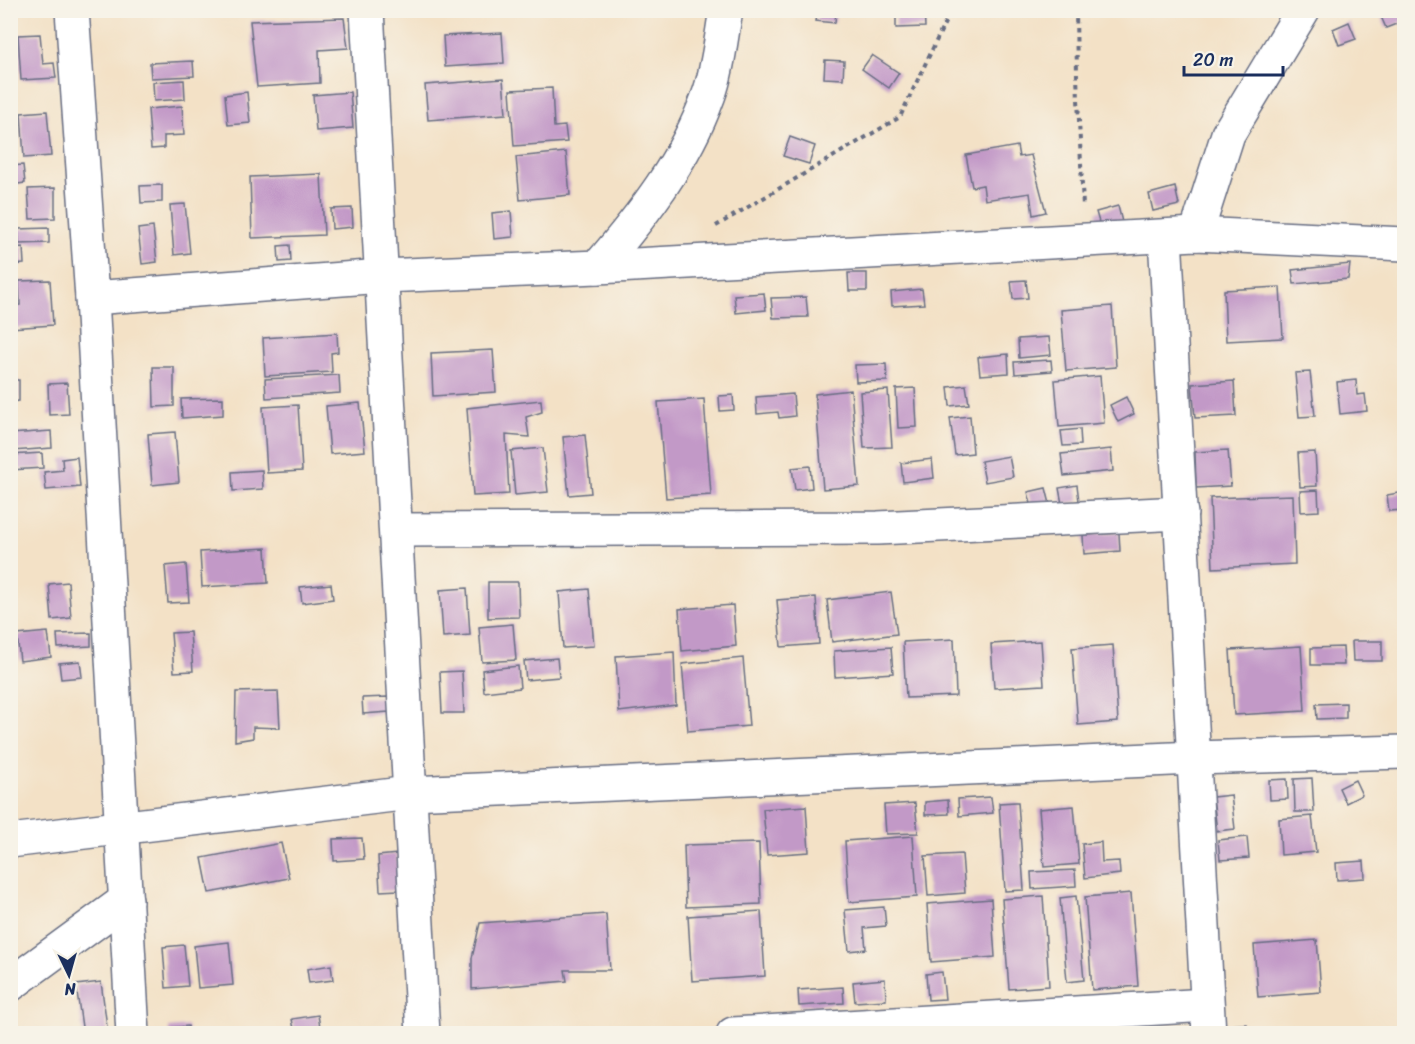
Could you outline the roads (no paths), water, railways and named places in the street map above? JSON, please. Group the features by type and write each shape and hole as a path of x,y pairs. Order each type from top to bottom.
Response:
{"street":[{"path":"72,10 92,298 133,1034"},
{"path":"367,10 423,1034"},
{"path":"598,267 638,220 684,150 709,95 726,10"},
{"path":"733,1034 1208,1019 1181,513 1181,235 1228,134 1303,10"},
{"path":"92,298 382,276 598,267 1181,235 1404,244"},
{"path":"397,530 878,528 1181,513"},
{"path":"10,841 410,793 1194,758 1404,752"},
{"path":"10,985 126,900"}]}
